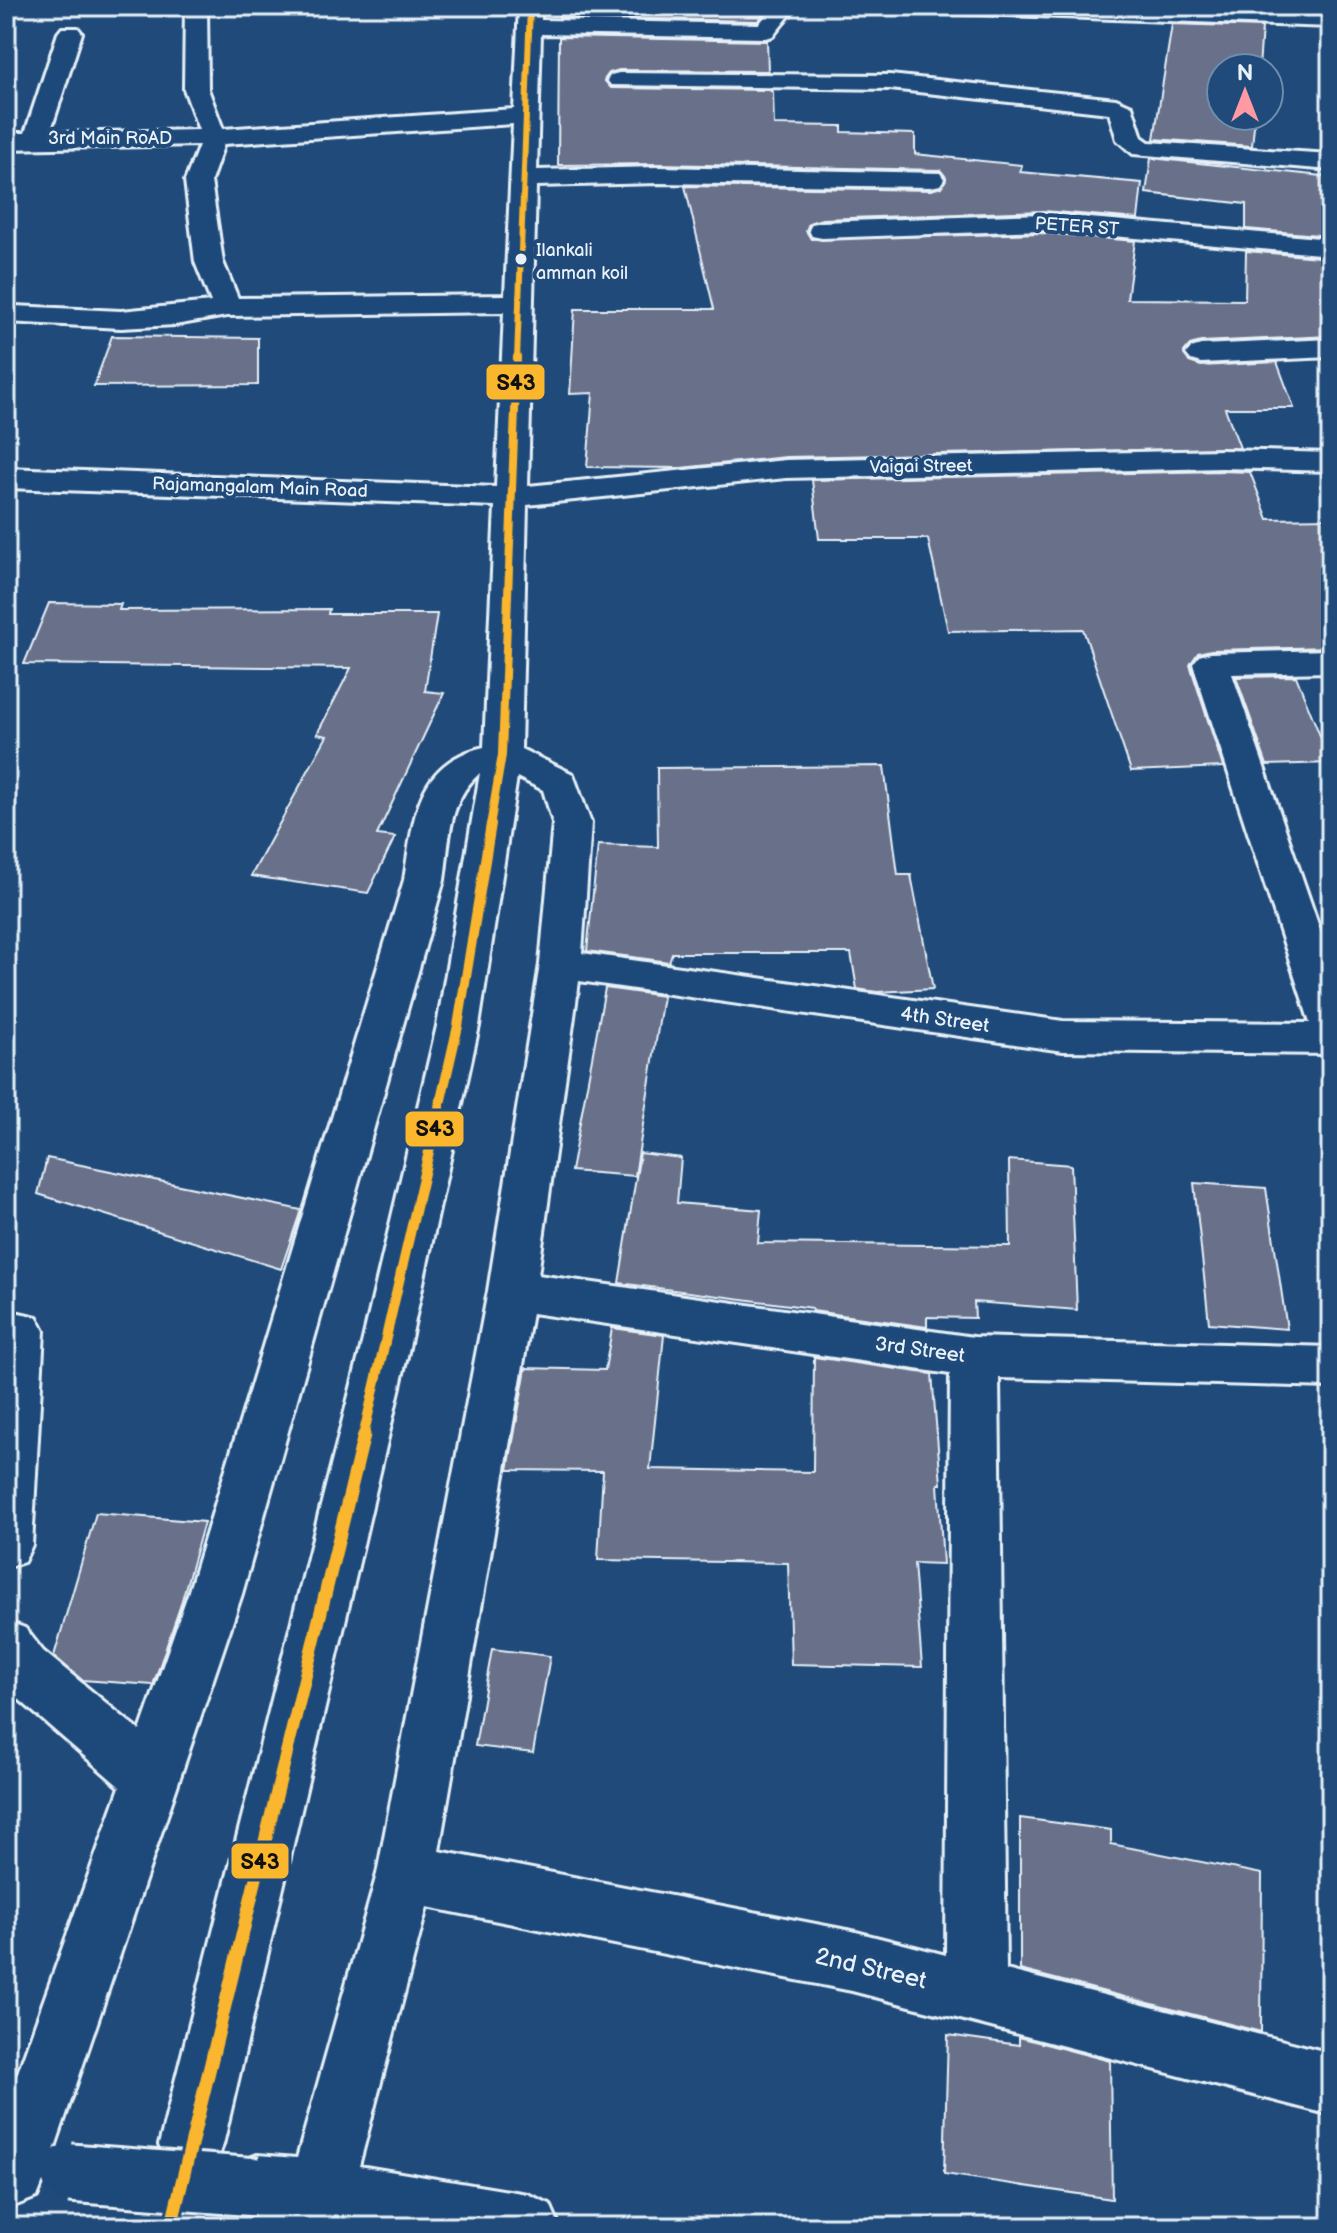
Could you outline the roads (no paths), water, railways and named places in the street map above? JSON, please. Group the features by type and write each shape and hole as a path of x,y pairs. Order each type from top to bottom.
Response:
{"street":[{"path":"196,6 196,89 214,137 198,181 209,262 227,307"},
{"path":"191,2145 384,1352 458,1026 502,755 529,16 765,31 786,6"},
{"path":"953,6 1331,20"},
{"path":"36,138 70,33"},
{"path":"619,80 890,82 1116,106 1123,111 1130,140 1142,149 1331,162"},
{"name":"3rd Main RoAD","path":"6,141 36,138 214,137 526,116"},
{"path":"525,178 659,175 931,179"},
{"name":"PETER ST","path":"822,230 1044,222 1331,247"},
{"path":"14,315 91,319 190,317 227,307 520,303"},
{"path":"1201,354 1331,348"},
{"name":"Vaigai Street","path":"513,497 786,469 1222,459 1331,462"},
{"name":"Rajamangalam Main Road","path":"6,478 513,497"},
{"path":"1331,661 1211,664 1331,1023"},
{"path":"320,2192 406,1874 512,1291 561,964 572,823 560,783 502,755 471,762 456,774 436,803 424,880 215,1594 152,1778 30,2173 320,2192 527,2227"},
{"name":"4th Street","path":"561,964 1063,1036 1331,1039"},
{"name":"3rd Street","path":"512,1291 974,1357 1331,1367"},
{"path":"6,1330 20,1331 6,1545"},
{"path":"974,1357 976,1993"},
{"path":"6,1646 24,1669 152,1778"},
{"name":"2nd Street","path":"406,1874 852,1961 1331,2084"}],"tunnel":[{"path":"171,2227 189,2152"}],"place":[{"name":"Ilankali amman koil","path":"521,259"}]}
